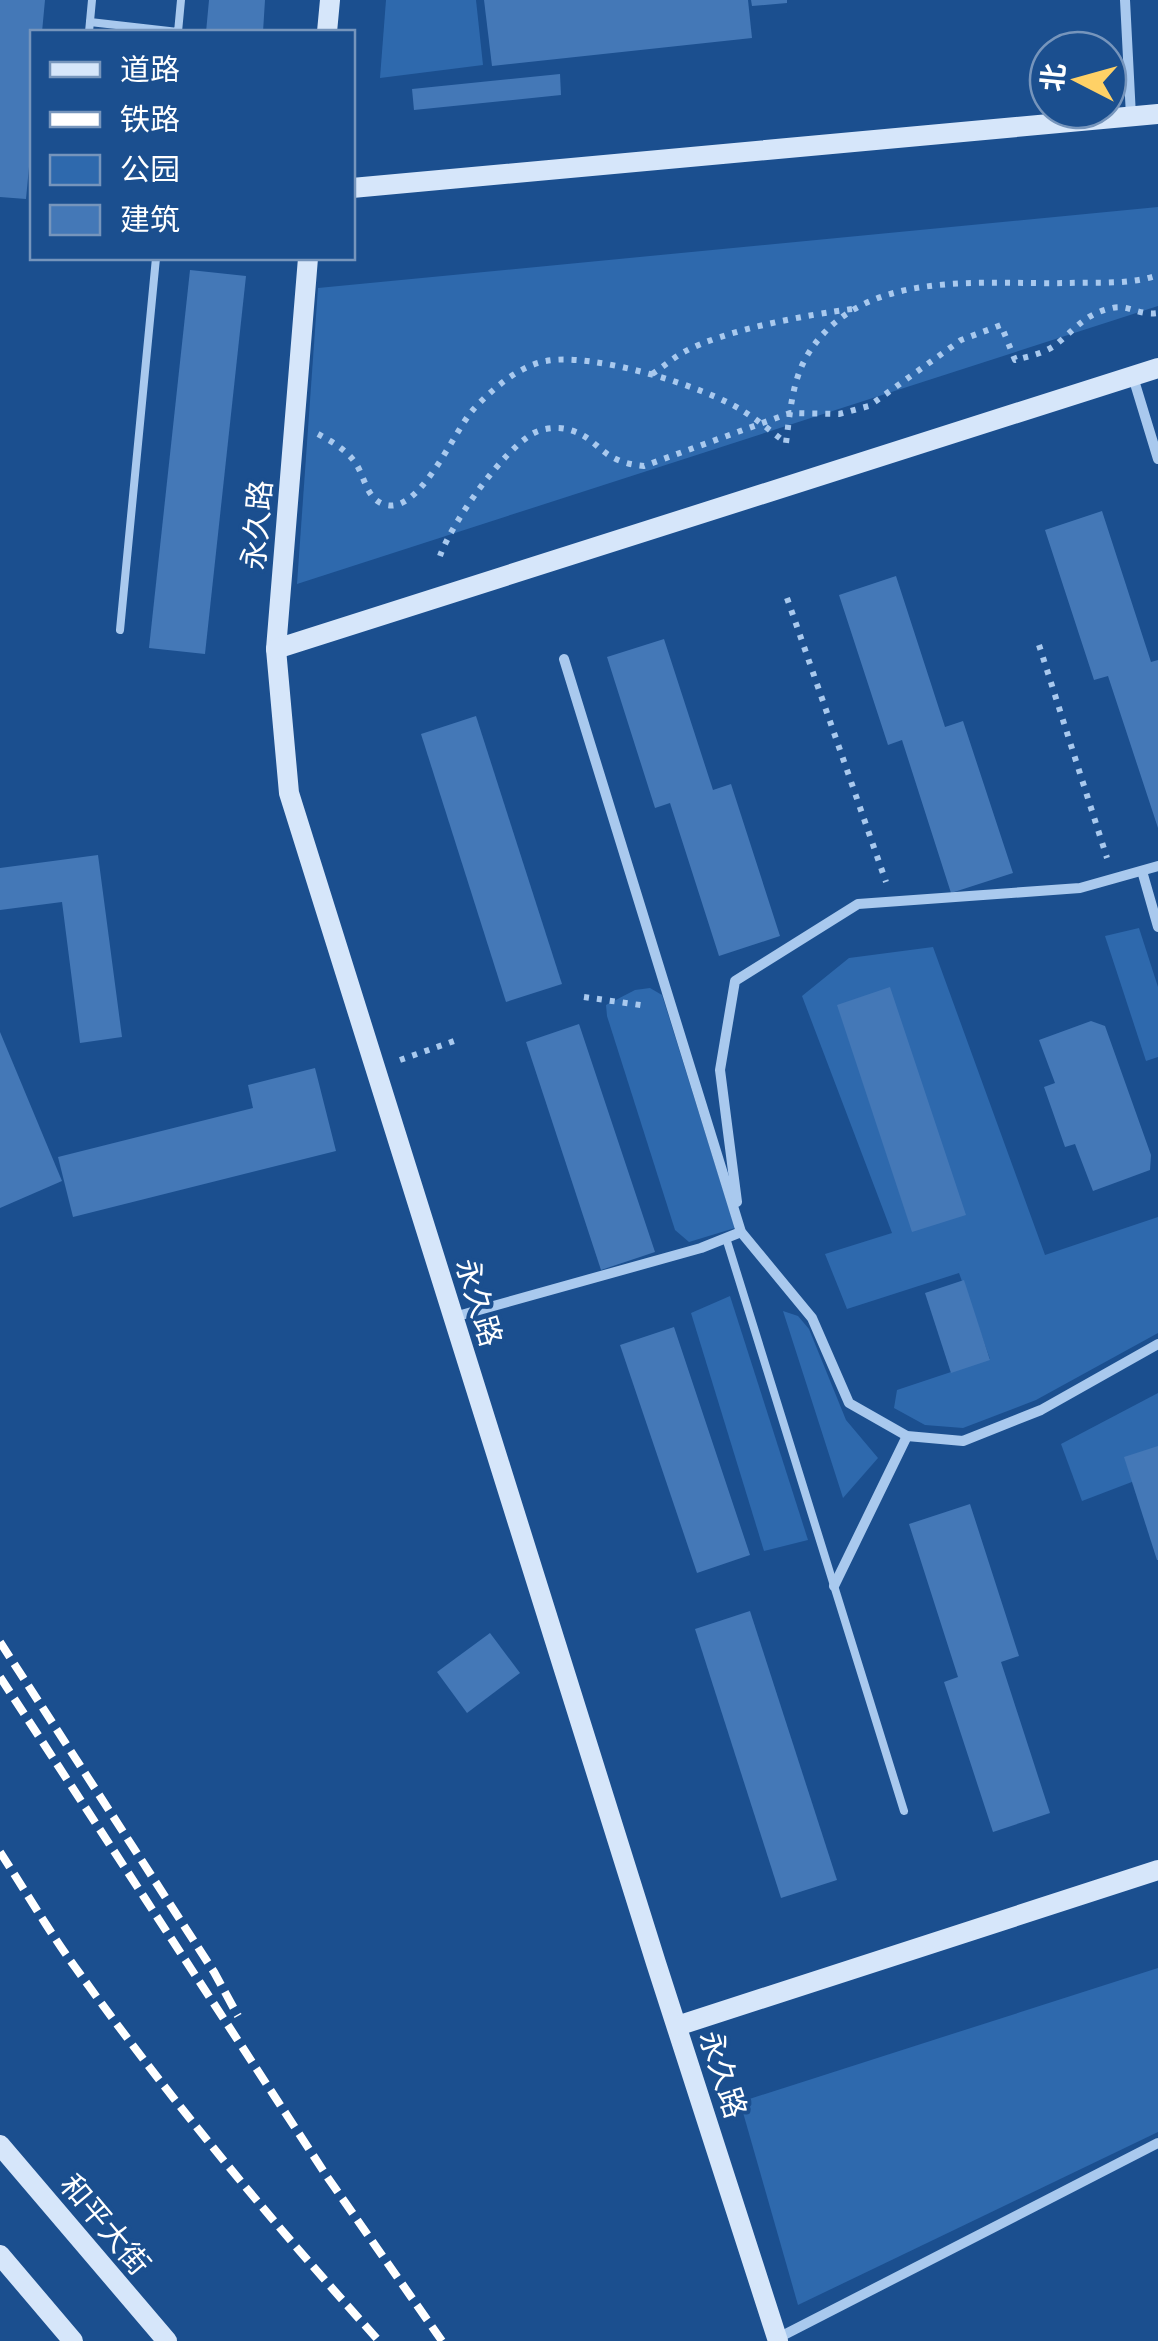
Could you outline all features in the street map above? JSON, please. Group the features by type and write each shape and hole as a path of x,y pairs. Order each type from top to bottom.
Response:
{"main road":[{"path":"328,30 330,0"},
{"path":"355,188 1158,114"},
{"name":"永久路","path":"308,260 276,648 289,793 778,2340"},
{"path":"276,648 1158,368"},
{"path":"676,2026 1158,1870"},
{"name":"和平大街","path":"0,2145 166,2341"},
{"path":"0,2255 73,2341"}],"street":[{"path":"1125,0 1132,117"},
{"path":"1132,376 1158,459"},
{"path":"564,658 741,1232 812,1318 849,1403 907,1436 963,1441 1041,1410 1158,1344"},
{"path":"741,1232 720,1070 734,981 858,904 1080,888 1158,866"},
{"path":"1142,871 1158,927"},
{"path":"453,1318 700,1248 741,1232"},
{"path":"834,1586 907,1436"},
{"path":"778,2340 1158,2143"}],"lane":[{"path":"92,0 89,27 142,30"},
{"path":"178,30 181,0"},
{"path":"120,630 156,260"},
{"path":"726,1238 904,1811"}],"path":[{"path":"294,422 334,442 356,462 369,493 383,504 399,505 416,494 470,413 501,382 546,361 594,362 676,381 741,409 786,442 793,391 808,354 838,320 875,298 918,286 1144,280 1158,274"},
{"path":"440,556 450,529 509,455 534,432 571,430 622,464 644,466 790,413 839,414 869,406 961,340 1001,325 1015,360 1058,344 1079,320 1112,308 1124,307 1144,315 1158,313"},
{"path":"651,375 684,352 718,339 811,314 858,308"},
{"path":"787,598 893,902"},
{"path":"1038,645 1114,878"},
{"path":"584,996 672,1010"},
{"path":"375,1068 458,1040"}],"green space":[{"path":"386,0 476,0 483,65 380,78"},
{"path":"1158,207 1158,306 297,584 318,288"},
{"path":"1139,928 1158,987 1158,1057 1146,1061 1105,936"},
{"path":"933,947 1045,1255 1158,1217 1158,1333 1036,1400 963,1428 925,1425 894,1408 897,1390 990,1359 959,1273 847,1309 825,1254 892,1233 802,996 849,958"},
{"path":"650,988 662,995 735,1228 689,1242 675,1230 607,1016 606,1005 635,990"},
{"path":"730,1296 808,1540 764,1551 691,1313"},
{"path":"783,1311 798,1316 809,1329 846,1420 878,1458 843,1498"},
{"path":"1158,1393 1158,1472 1082,1501 1061,1444"},
{"path":"1158,1968 1158,2132 798,2305 740,2102"}],"building":[{"path":"0,0 45,0 42,30 30,30 26,199 0,197"},
{"path":"209,0 265,0 263,30 206,30"},
{"path":"484,0 748,0 752,38 492,66"},
{"path":"751,0 787,0 787,3 752,6"},
{"path":"560,74 561,95 414,110 412,89"},
{"path":"190,270 246,276 205,654 149,648"},
{"path":"1102,511 1151,662 1158,660 1158,828 1108,676 1094,680 1045,530"},
{"path":"896,576 945,727 963,721 1013,873 951,893 902,740 888,745 839,595"},
{"path":"664,639 713,790 731,784 780,936 719,956 670,803 655,808 607,657"},
{"path":"476,716 562,984 506,1002 421,734"},
{"path":"98,855 122,1037 80,1043 62,902 0,910 0,868"},
{"path":"890,987 966,1215 912,1232 837,1005"},
{"path":"1091,1021 1105,1026 1151,1155 1150,1170 1093,1191 1075,1144 1065,1147 1044,1087 1055,1083 1039,1040"},
{"path":"579,1024 655,1252 601,1270 526,1042"},
{"path":"0,1032 62,1181 0,1208"},
{"path":"315,1068 336,1151 73,1217 58,1157 253,1108 248,1085"},
{"path":"964,1280 990,1360 951,1373 925,1293"},
{"path":"674,1327 750,1555 697,1573 620,1345"},
{"path":"1158,1446 1158,1560 1157,1560 1124,1457"},
{"path":"970,1504 1019,1656 1001,1662 1050,1813 993,1832 944,1682 958,1677 909,1524"},
{"path":"750,1611 837,1880 781,1898 695,1629"},
{"path":"490,1633 520,1673 467,1713 437,1672"}],"railway":[{"path":"0,1642 214,1972 238,2016"},
{"path":"0,1677 328,2178 442,2341"},
{"path":"0,1852 65,1953 147,2064 260,2204 379,2341"}]}
